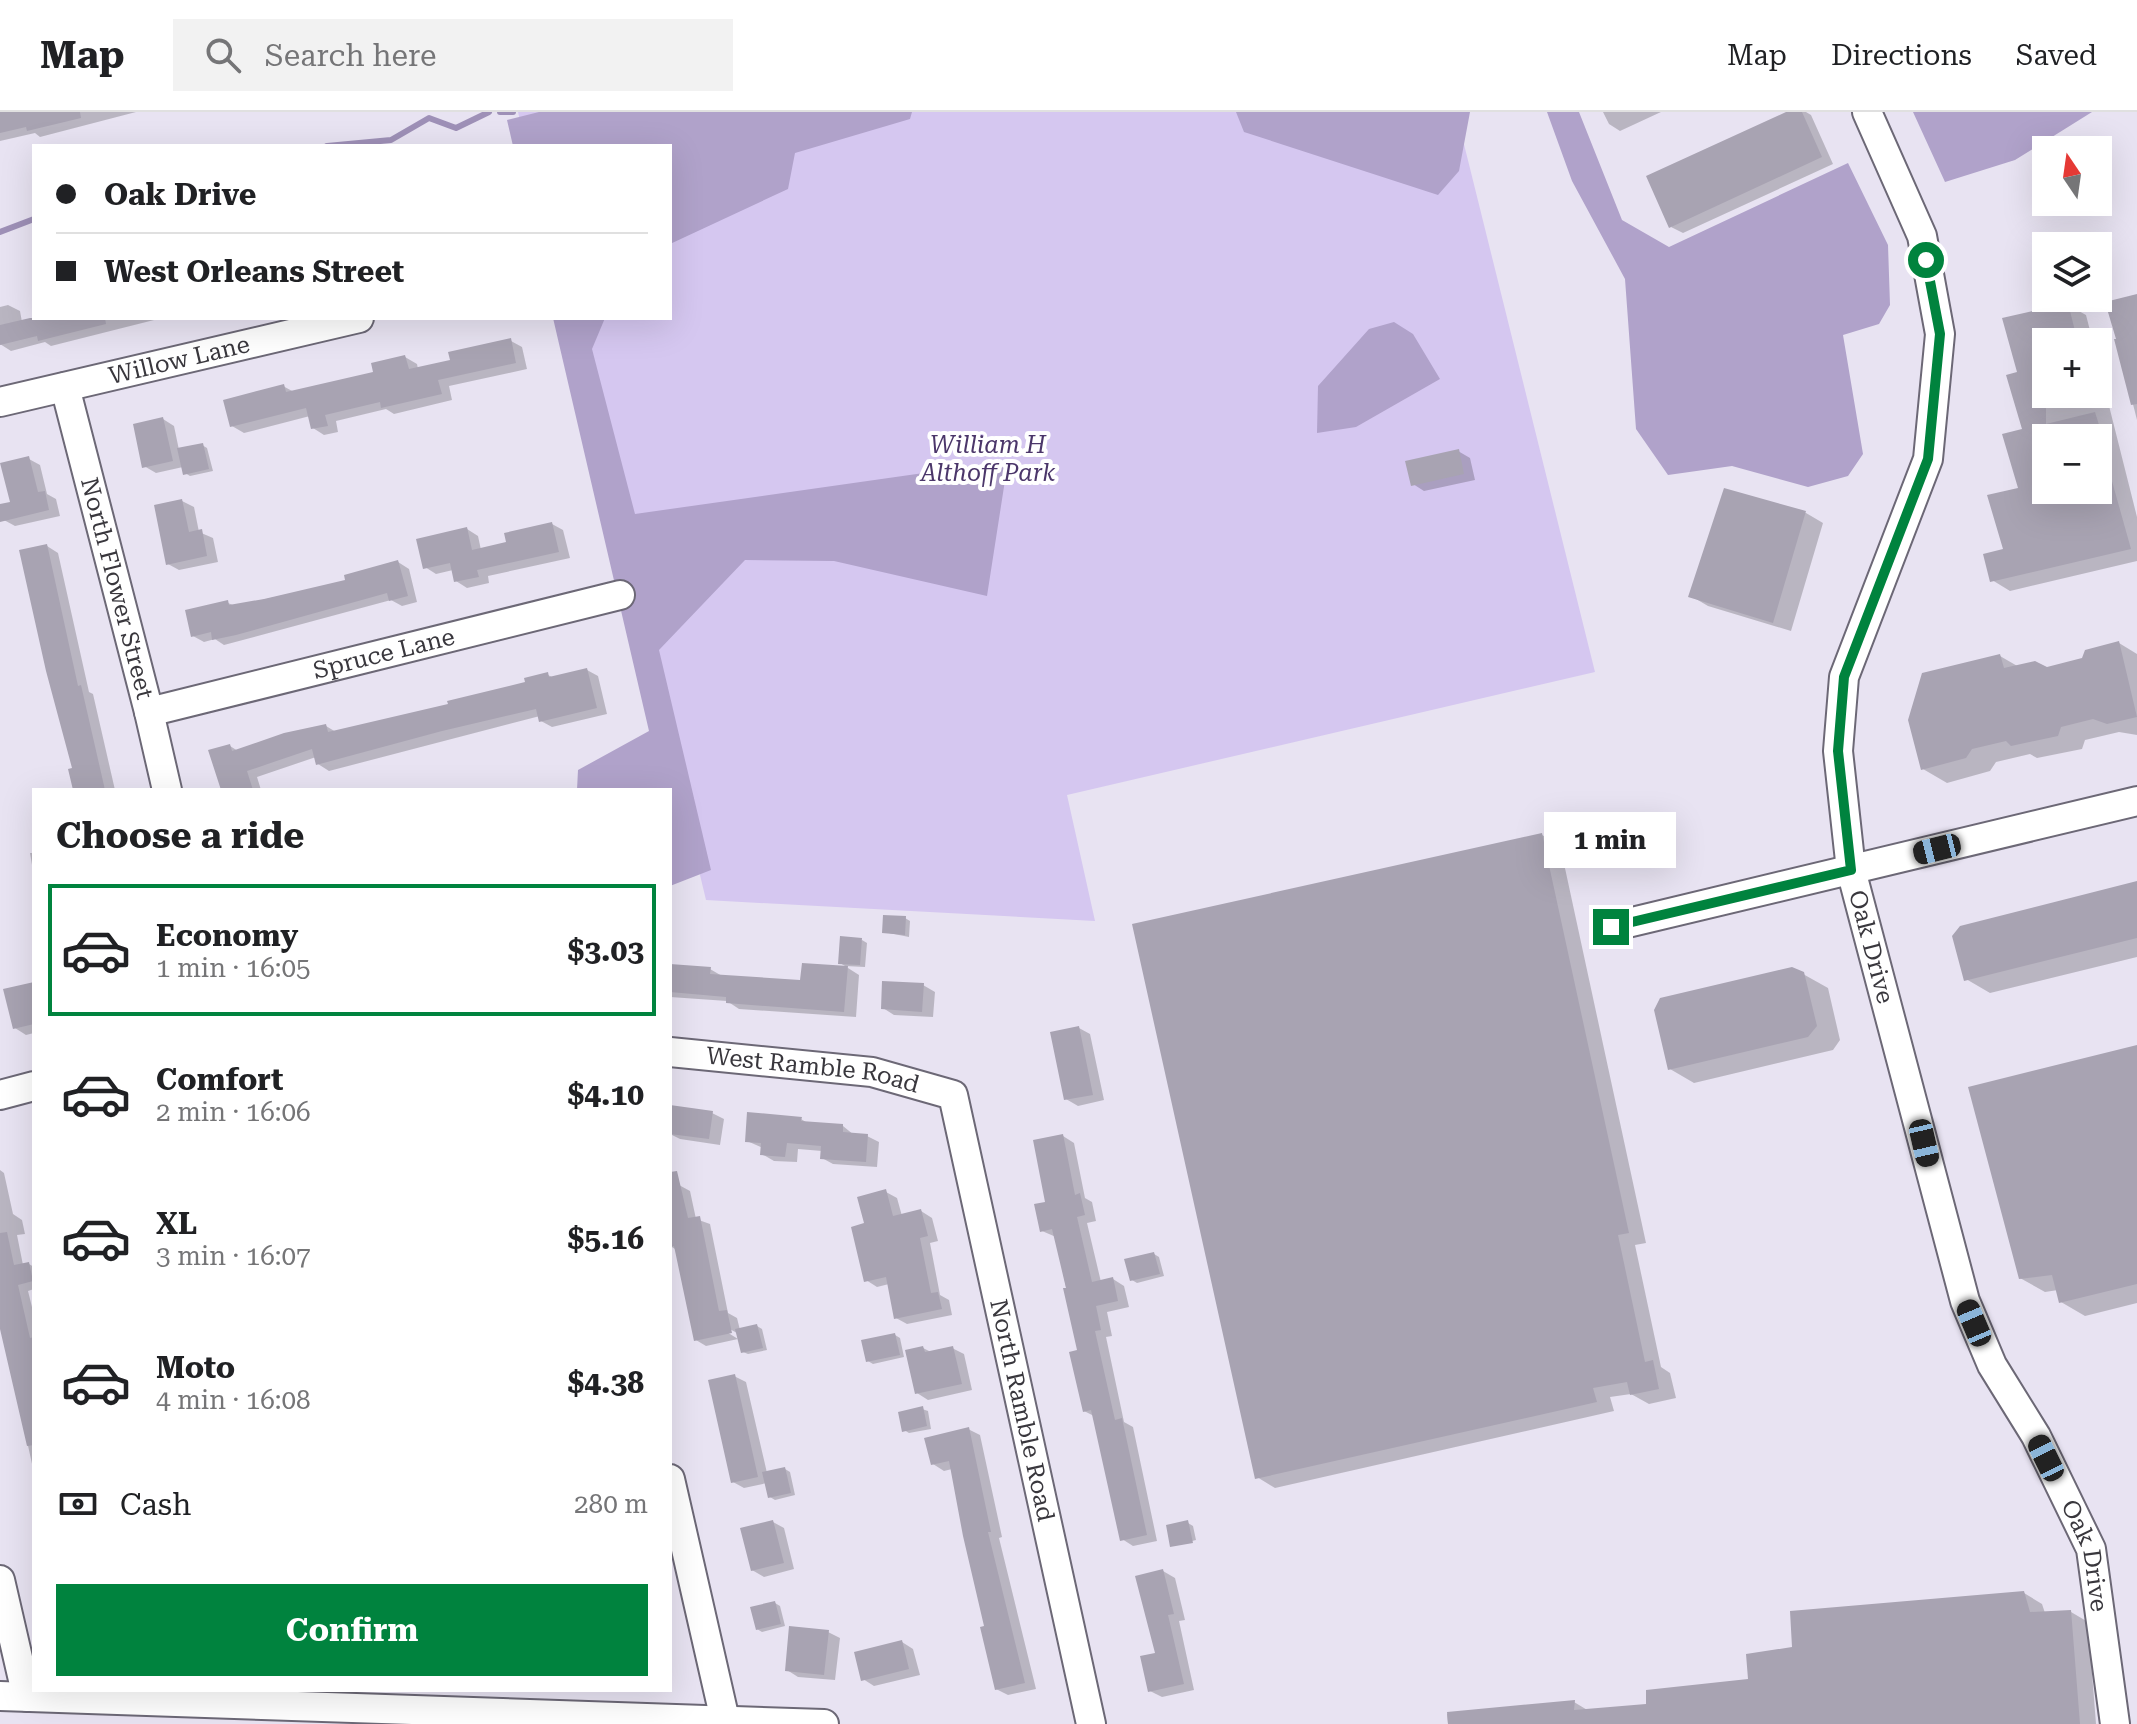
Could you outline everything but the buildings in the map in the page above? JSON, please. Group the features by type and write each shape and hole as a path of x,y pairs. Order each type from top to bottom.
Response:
{"street":[{"name":"Oak Drive","path":"1867,112 1922,236 1940,334 1928,459 1844,677 1838,751 1851,870 1965,1301 1992,1365 2036,1436 2091,1549 2115,1724"},
{"name":"Willow Lane","path":"0,402 350,320"},
{"name":"North Flower Street","path":"65,387 167,788"},
{"name":"Spruce Lane","path":"149,712 620,595"},
{"path":"1611,927 2137,801"},
{"name":"West Ramble Road","path":"672,1052 872,1072 953,1095"},
{"path":"0,1095 32,1087"},
{"name":"North Ramble Road","path":"953,1095 1091,1724"},
{"path":"672,1488 725,1720"},
{"path":"0,1580 13,1696 375,1700 824,1724"}],"green space":[{"name":"William H Althoff Park","path":"518,112 1456,112 1595,672 1067,795 1095,921 706,900 567,320 672,320 672,144 526,144"}],"shaded area":[{"path":"539,112 912,112 910,119 795,153 788,189 672,243 672,144 513,144 507,120"},
{"path":"1236,112 1470,112 1459,171 1438,195 1244,132"},
{"path":"1547,112 1579,112 1622,220 1669,247 1848,163 1888,245 1890,305 1879,324 1843,335 1863,454 1848,476 1808,487 1732,466 1668,475 1636,429 1625,279 1572,181"},
{"path":"1913,112 2092,112 2054,136 2032,136 2032,149 2015,160 1945,182"},
{"path":"553,320 604,320 592,349 635,514 1008,461 987,596 834,561 745,560 659,650 711,870 672,885 672,788 577,788 578,770 649,731"},
{"path":"1394,322 1413,334 1440,379 1356,427 1317,433 1318,386 1369,329"}],"waterway":[{"path":"348,144 391,140 429,118 456,128 489,112"},
{"path":"500,112 513,112"},
{"path":"0,232 32,220"}],"route":[{"path":"1611,927 1851,870 1838,751 1844,677 1928,459 1940,334 1926,260"}]}
